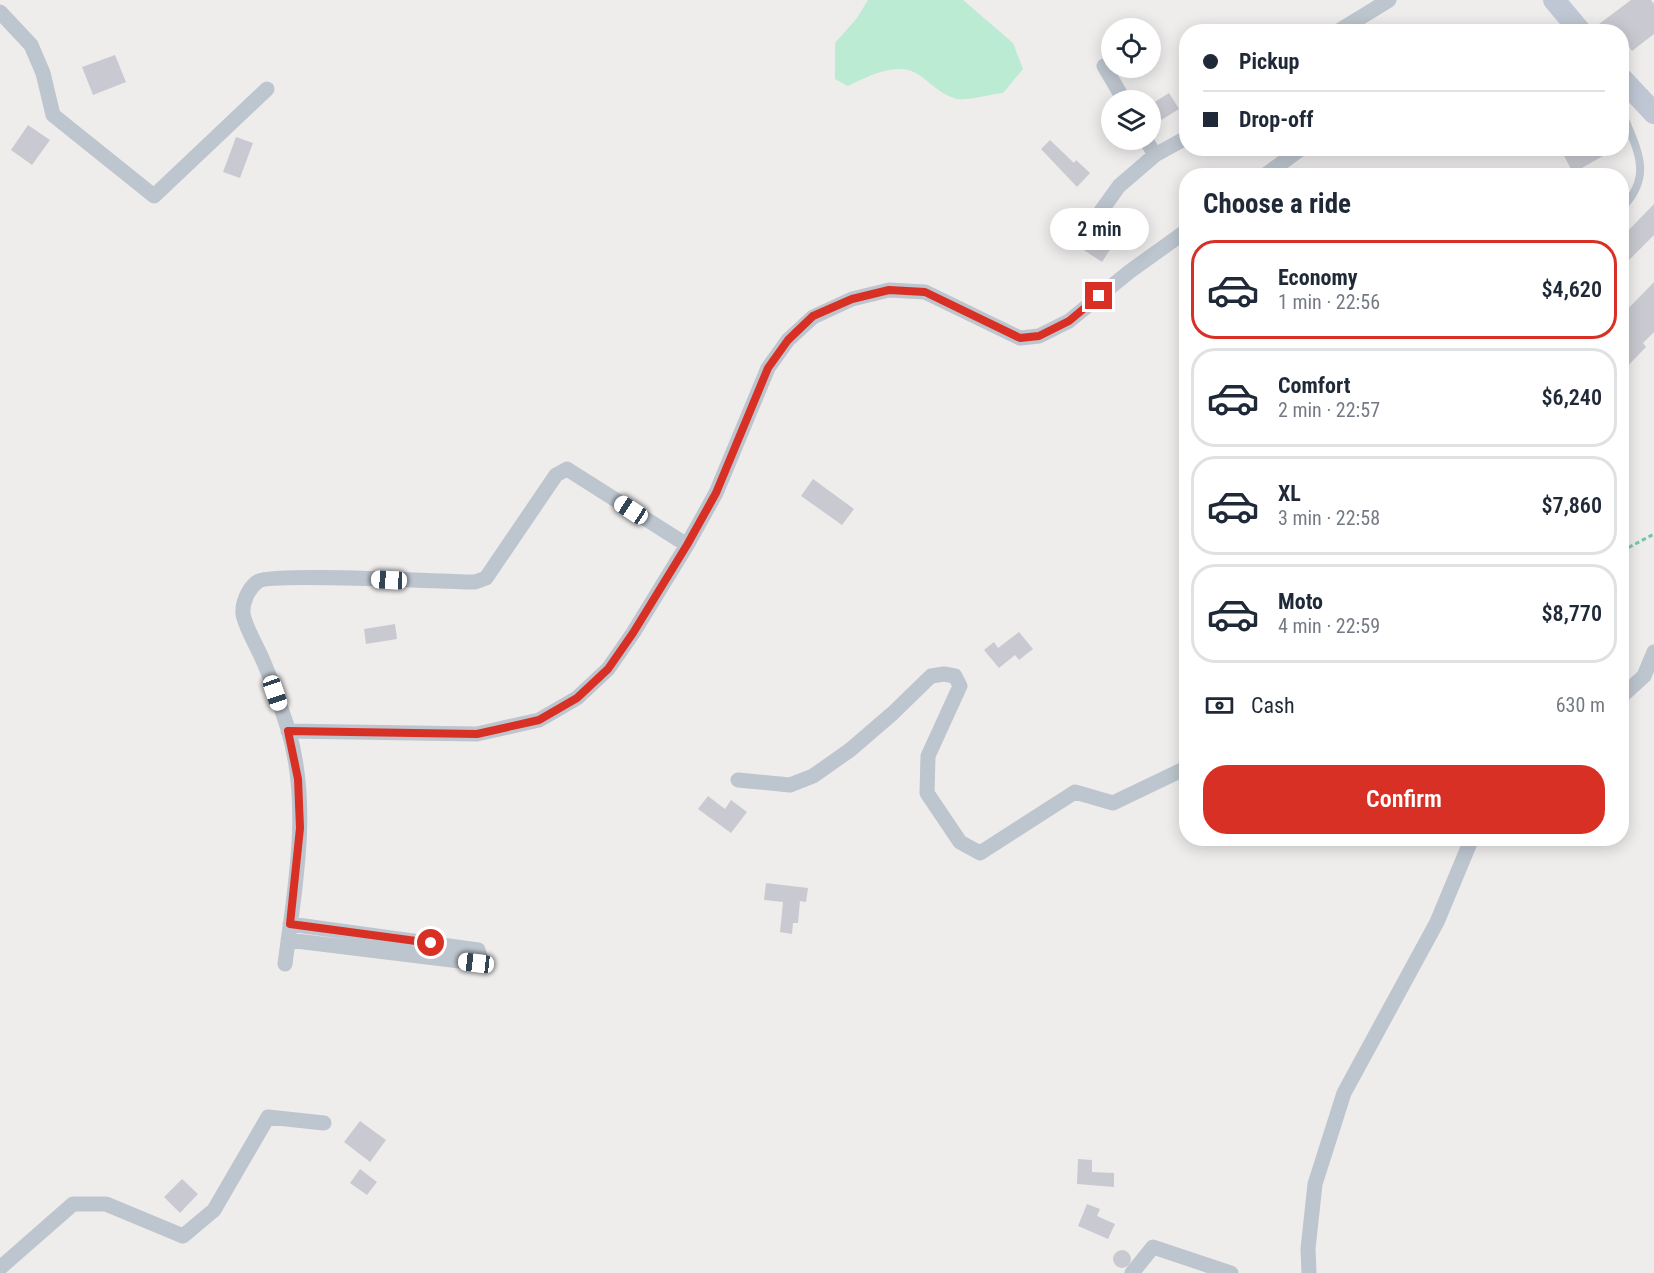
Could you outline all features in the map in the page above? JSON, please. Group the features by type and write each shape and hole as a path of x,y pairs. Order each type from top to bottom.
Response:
{"main road":[{"path":"1554,0 1574,24"},
{"path":"1629,94 1654,113"}],"street":[{"path":"1351,24 1389,0"},
{"path":"0,12 31,45 43,73 53,115 154,196 267,89"},
{"path":"1091,225 1119,186 1155,155 1179,142"},
{"path":"1152,150 1155,155"},
{"path":"1275,168 1291,156"},
{"path":"288,731 477,734 539,720 577,698 608,669 633,633 716,493 768,368 788,340 813,316 852,299 889,290 925,292 1020,338 1039,336 1069,321 1129,272 1179,236"},
{"path":"285,964 300,828 298,779 288,731 269,673 243,614 245,597 258,581 273,578 296,578 475,582 486,578 556,475 567,469 687,545"},
{"path":"1629,690 1644,676 1654,652"},
{"path":"738,780 790,785 813,776 893,713 931,676 944,674 955,676 960,686 928,756 927,793 960,842 980,853 1075,792 1113,803 1179,771"},
{"path":"1302,1273 1309,1273 1308,1249 1315,1184 1344,1093 1437,922 1469,846"},
{"path":"288,940 476,963 480,957 478,950 290,924"},
{"path":"0,1268 73,1204 106,1203 183,1236 214,1210 268,1117 324,1123"},
{"path":"1132,1273 1153,1247 1231,1273"}],"lane":[{"path":"1629,131 1642,166 1641,183 1629,201"}],"path":[{"path":"1629,547 1654,534"}],"green space":[{"path":"868,0 963,0 1013,43 1023,69 1003,93 967,99 957,99 947,95 922,77 904,69 875,74 848,86 835,79 835,43 857,18"}],"building":[{"path":"1631,0 1651,0 1654,4 1654,34 1632,51 1629,47 1629,24 1599,24"},
{"path":"115,55 126,82 93,95 82,67"},
{"path":"1169,93 1179,109 1161,120 1161,98"},
{"path":"28,125 50,140 32,165 11,150"},
{"path":"236,137 253,143 240,178 223,172"},
{"path":"1050,140 1074,163 1076,160 1090,173 1077,187 1041,149"},
{"path":"1564,156 1603,156 1582,168 1570,168"},
{"path":"1654,204 1654,235 1629,260 1629,230"},
{"path":"1082,229 1111,248 1102,262 1073,243"},
{"path":"1654,282 1654,332 1643,343 1646,347 1629,365 1629,308"},
{"path":"813,479 854,509 842,525 801,496"},
{"path":"395,624 397,639 366,644 364,629"},
{"path":"1019,632 1033,649 1019,660 1015,655 999,668 984,650 994,642 998,648"},
{"path":"708,796 725,809 731,800 747,812 731,833 698,809"},
{"path":"766,883 808,888 806,902 800,901 798,923 793,923 792,934 780,932 783,902 764,900"},
{"path":"360,1121 386,1140 370,1162 344,1142"},
{"path":"1078,1159 1092,1160 1092,1172 1114,1173 1114,1187 1077,1184"},
{"path":"360,1169 377,1182 367,1195 350,1183"},
{"path":"182,1179 198,1194 180,1213 164,1197"},
{"path":"1087,1204 1100,1209 1097,1216 1115,1224 1108,1239 1078,1226"},
{"path":"1122,1250 1128,1253 1131,1259 1128,1265 1122,1268 1116,1265 1113,1259 1116,1253"}],"route":[{"path":"431,943 290,924 300,828 298,779 288,731 477,734 539,720 577,698 608,669 633,633 716,493 768,368 788,340 813,316 852,299 889,290 925,292 1020,338 1039,336 1069,321 1099,296"}]}
